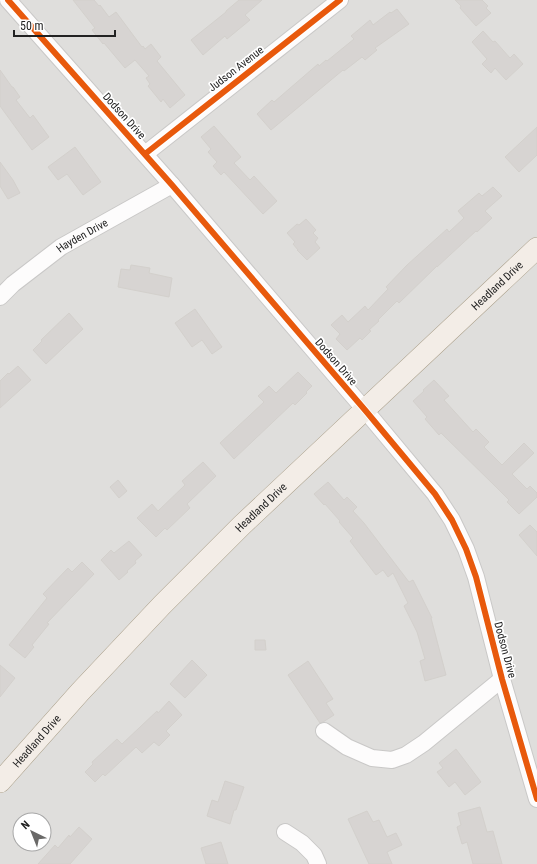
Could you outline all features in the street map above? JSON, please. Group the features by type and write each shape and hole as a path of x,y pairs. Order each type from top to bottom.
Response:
{"main road":[{"name":"Headland Drive","path":"0,782 80,692 162,605 242,525 537,248"}],"street":[{"name":"Dodson Drive","path":"8,0 172,185 435,494 452,520 466,549 476,577 502,679 537,799"},
{"name":"Judson Avenue","path":"145,154 340,0"},
{"name":"Hayden Drive","path":"0,297 13,284 61,247 172,185"},
{"path":"324,731 347,747 372,758 392,760 406,755 424,743 502,679"},
{"path":"285,832 314,855 318,864"}],"shaded area":[{"path":"0,0 537,0 537,864 0,864"}],"building":[{"path":"73,0 94,0 109,17 116,12 142,47 143,46 145,49 151,44 161,57 157,61 185,95 170,108 163,99 161,102 148,86 150,84 146,78 149,76 135,60 125,68 92,30 95,28"},
{"path":"239,0 262,0 245,15 250,20 227,39 225,36 203,55 191,40"},
{"path":"455,0 482,0 488,6 486,8 491,13 476,26"},
{"path":"397,9 409,24 375,48 377,50 365,60 362,57 344,71 343,70 271,130 257,114 272,100 274,102 318,64 319,66 326,60 327,61 354,39 351,36 370,20 373,25 390,12 391,13"},
{"path":"483,31 493,42 495,41 510,58 514,54 523,64 506,80 495,68 491,73 482,64 487,59 472,42"},
{"path":"0,70 20,97 16,100 30,118 33,115 49,137 32,150 0,106"},
{"path":"214,126 241,157 234,163 250,180 254,176 277,201 263,214 224,172 221,175 213,166 217,162 208,152 211,149 201,137"},
{"path":"537,127 537,155 519,172 505,157"},
{"path":"75,147 101,182 83,195 67,174 58,180 48,167"},
{"path":"0,162 20,193 8,199 0,186"},
{"path":"493,187 502,196 485,211 492,218 437,266 399,303 397,301 369,330 371,331 362,340 360,338 347,350 336,339 340,334 331,325 342,315 348,322 365,306 368,310 388,289 386,287 407,265 447,229 449,232 464,218 458,211 479,193 482,196"},
{"path":"306,219 316,230 313,233 318,238 315,242 320,248 307,260 297,250 293,244 295,242 287,233 297,224 299,225"},
{"path":"131,265 150,268 149,273 172,278 169,297 118,287 121,269 130,270"},
{"path":"195,309 222,347 212,354 202,340 192,347 175,323"},
{"path":"69,313 83,329 46,364 33,350 42,341 41,340"},
{"path":"18,366 31,380 0,408 0,381"},
{"path":"298,372 312,386 306,392 307,393 295,405 293,403 234,459 220,443 264,402 258,396 269,386 276,393"},
{"path":"434,380 449,396 444,400 473,432 476,429 489,442 484,447 502,465 524,443 534,453 512,474 527,489 530,486 537,493 537,497 519,514 507,502 509,500 495,486 441,433 439,435 425,419 427,417 413,401"},
{"path":"203,462 216,476 187,504 190,508 167,530 165,528 156,537 137,518 152,504 158,511 185,485 182,481"},
{"path":"118,480 127,491 119,498 110,487"},
{"path":"328,482 344,500 347,497 357,507 353,511 364,523 409,582 413,580 432,618 446,675 425,681 420,661 425,659 417,632 404,606 408,603 393,573 388,577 383,570 376,575 350,541 353,538 339,522 340,521 314,494"},
{"path":"530,525 537,532 537,556 519,535"},
{"path":"129,541 142,555 135,561 136,563 127,571 128,572 119,580 101,560 111,550 114,553"},
{"path":"82,562 94,574 47,623 49,624 32,645 34,647 25,658 9,645 47,598 43,594 68,568 72,572"},
{"path":"255,640 265,640 266,650 255,650"},
{"path":"192,660 207,675 185,698 170,684"},
{"path":"308,661 333,699 326,703 334,715 320,723 288,675"},
{"path":"0,665 15,678 0,697"},
{"path":"169,701 182,715 166,731 170,735 159,746 154,742 142,753 136,747 105,776 103,774 95,782 85,772 93,764 92,762 117,739 122,744 157,711 158,713"},
{"path":"456,749 481,782 465,795 455,782 449,787 437,772 443,768 439,763"},
{"path":"225,781 244,787 236,810 234,810 230,824 207,816 212,800 218,802"},
{"path":"480,807 487,832 493,831 502,864 473,864 467,842 462,844 457,827 461,825 458,813"},
{"path":"367,811 373,822 379,820 387,837 396,833 402,845 387,852 392,864 369,864 348,819"},
{"path":"79,827 92,839 70,864 38,864 49,852 52,852 52,848 55,845 58,848 69,835 70,837"},
{"path":"221,842 228,864 206,864 201,848"}],"cycle path":[{"path":"8,0 172,185 435,494 452,520 466,549 476,577 502,679 537,799"},
{"path":"145,154 340,0"}]}
